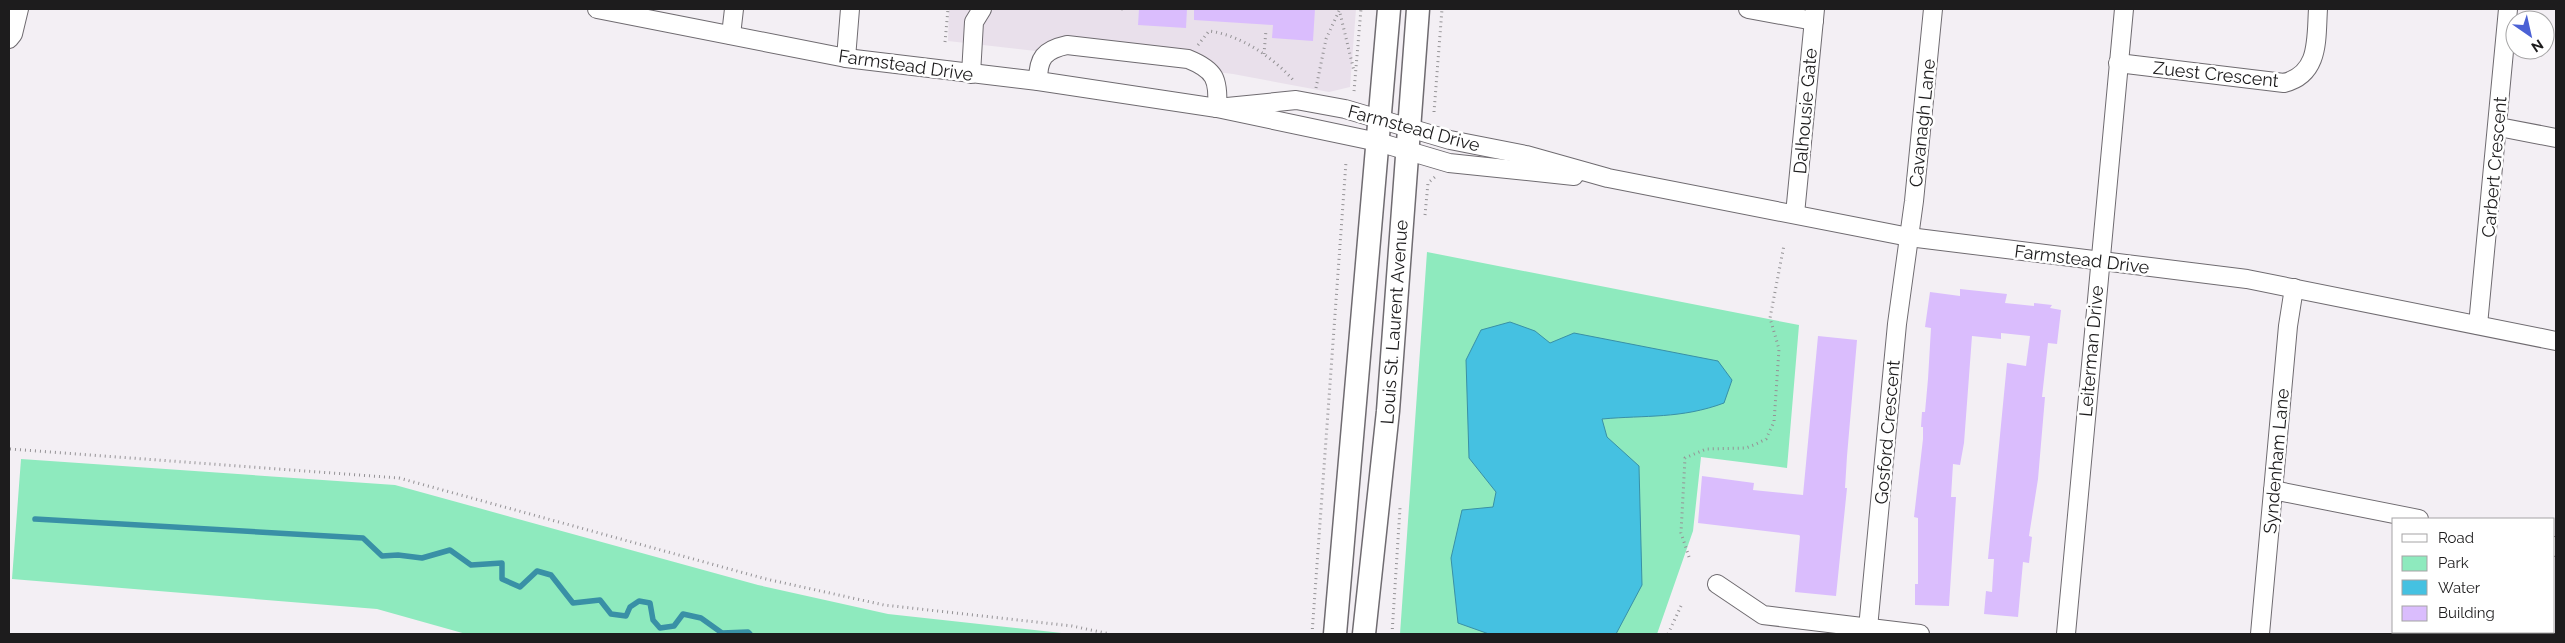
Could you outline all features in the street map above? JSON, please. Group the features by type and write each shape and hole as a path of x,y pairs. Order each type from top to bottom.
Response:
{"main road":[{"name":"Louis St. Laurent Avenue","path":"1335,634 1389,9"},
{"name":"Louis St. Laurent Avenue","path":"1364,634 1388,411 1418,9"}],"street":[{"path":"9,39 13,34 19,9"},
{"name":"Farmstead Drive","path":"597,9 846,58 1038,81 1217,108 1378,142 1449,163 1536,173 1608,178"},
{"path":"731,35 734,9"},
{"path":"846,58 850,9"},
{"path":"971,74 974,22 982,9"},
{"path":"1748,9 1814,15"},
{"name":"Cavanagh Lane","path":"1909,238 1933,9"},
{"name":"Leiterman Drive","path":"2066,634 2099,261 2124,9"},
{"name":"Zuest Crescent","path":"2118,62 2284,83 2303,75 2311,63 2315,48 2318,9"},
{"name":"Carbert Crescent","path":"2478,324 2499,127 2508,9"},
{"name":"Dalhousie Gate","path":"1795,214 1814,15"},
{"path":"1038,81 1038,66 1044,56 1051,50 1067,45 1188,59 1204,66 1216,80 1219,88 1217,108"},
{"name":"Farmstead Drive","path":"1217,108 1296,100 1314,103 1345,109 1450,140 1526,155 1608,178 1909,238 2247,279 2556,341"},
{"path":"2499,127 2556,138"},
{"name":"Gosford Crescent","path":"1868,628 1897,324 1909,238"},
{"name":"Syndenham Lane","path":"2260,634 2288,326 2294,288"},
{"path":"2273,490 2414,518"},
{"path":"1717,584 1763,615 1920,634"}],"path":[{"path":"945,42 948,9"},
{"path":"1354,91 1361,9"},
{"path":"1434,112 1442,9"},
{"path":"1339,10 1355,74"},
{"path":"1314,103 1326,40 1339,10"},
{"path":"1264,55 1266,30"},
{"path":"1188,59 1209,31 1223,33 1264,55 1282,68 1314,103"},
{"path":"1312,634 1346,162"},
{"path":"1689,557 1682,533 1685,458 1706,449 1746,448 1756,444 1766,439 1774,422 1779,349 1770,318 1784,245"},
{"path":"10,449 399,478 766,579 866,601 1072,626 1110,634"},
{"path":"1668,634 1681,606"}],"shaded area":[{"path":"949,9 1356,9 1350,87 1329,92 1233,74 948,41"}],"green space":[{"path":"1427,252 1799,325 1787,468 1701,457 1693,531 1657,634 1400,634"},
{"path":"21,459 395,485 758,585 888,614 1071,634 466,634 377,609 12,579"}],"water":[{"path":"1510,322 1535,331 1550,343 1574,333 1718,361 1732,380 1724,403 1708,408 1663,416 1602,419 1607,437 1639,466 1642,585 1616,634 1489,634 1458,623 1451,558 1462,510 1493,507 1496,492 1469,458 1466,360 1481,330"}],"building":[{"path":"1139,9 1187,9 1186,28 1138,25"},
{"path":"1194,9 1315,9 1313,41 1272,38 1273,25 1194,20"},
{"path":"1960,289 2007,294 2005,303 2034,306 2034,303 2052,305 2050,308 2061,310 2057,344 2048,343 2042,397 2045,397 2038,479 2029,536 2032,537 2029,563 2023,562 2018,617 1984,614 1986,591 1992,592 1994,559 1988,559 2007,363 2026,366 2030,336 2001,333 2001,339 1972,336 1964,443 1960,465 1953,464 1951,497 1956,497 1949,606 1915,605 1915,584 1918,584 1918,518 1914,517 1923,439 1923,427 1921,427 1922,412 1925,412 1931,328 1925,327 1930,292 1960,296"},
{"path":"1818,336 1857,340 1847,456 1845,488 1847,488 1836,596 1795,592 1799,535 1698,523 1702,476 1754,483 1753,490 1803,495"}],"waterway":[{"path":"35,519 363,538 382,556 398,555 422,558 450,550 471,565 502,563 502,579 520,587 537,571 551,575 573,603 600,600 611,614 626,616 630,607 639,601 650,603 653,620 660,628 674,626 683,614 701,618 722,633 748,632 750,634"}]}
